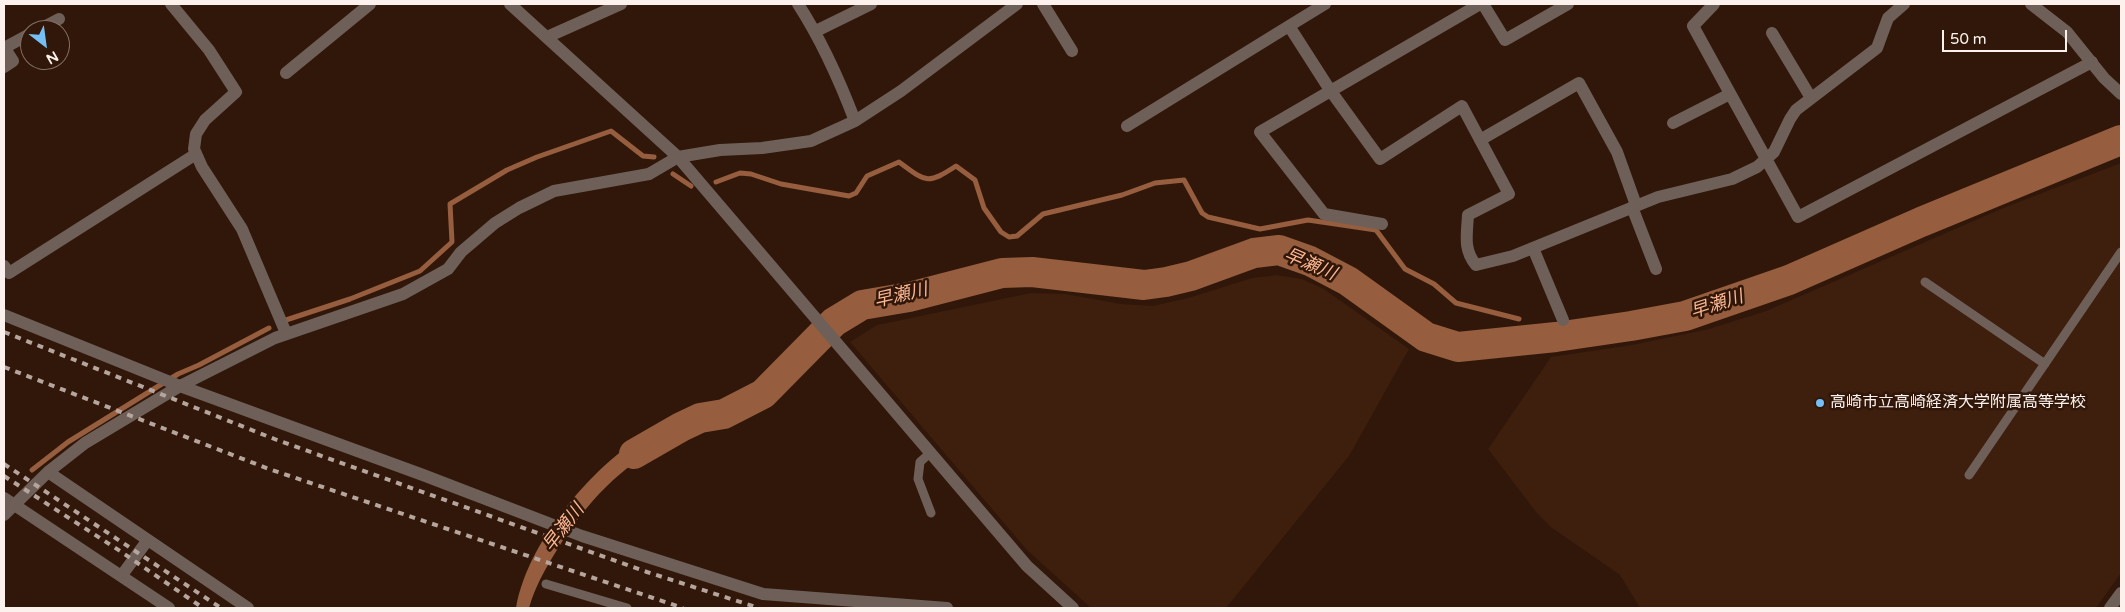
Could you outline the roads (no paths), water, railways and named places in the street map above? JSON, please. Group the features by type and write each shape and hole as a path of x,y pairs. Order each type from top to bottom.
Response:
{"street":[{"path":"171,4 209,50 236,92 205,120 196,134 194,149 242,229 286,333"},
{"path":"286,73 370,4"},
{"path":"510,4 678,157 1027,566 1071,608"},
{"path":"547,38 621,4"},
{"path":"798,4 816,32 834,67 855,121"},
{"path":"816,32 871,4"},
{"path":"4,515 48,472 85,443 180,386 286,333 403,294 448,269 461,252 495,223 519,208 554,191 649,174 678,157 811,141 855,121 901,91 1017,4"},
{"path":"1043,4 1072,51"},
{"path":"1127,126 1325,4"},
{"path":"1382,224 1324,214 1260,132 1481,4 1505,40 1568,4"},
{"path":"1714,4 1693,26 1798,216 2092,62"},
{"path":"1289,26 1330,90 1380,159 1462,106 1509,194 1468,215 1466,241 1470,258 1476,265 1486,264 1533,248 1658,197 1732,179 1766,159 1774,152 1796,110 1877,48 1888,18 1904,4"},
{"path":"2031,4 2066,32 2121,94"},
{"path":"1772,33 1811,98"},
{"path":"4,67 13,61 4,47 20,39"},
{"path":"1480,140 1579,83 1617,152 1656,268"},
{"path":"1673,123 1730,94"},
{"path":"4,266 9,273 196,154"},
{"path":"1533,248 1563,320"},
{"path":"4,315 180,386 422,474 551,524 763,594 818,603 947,608"},
{"path":"48,472 248,608"},
{"path":"4,498 169,608"},
{"path":"122,576 147,541"},
{"path":"2110,608 2121,593"}],"lane":[{"path":"1969,475 2121,252"},
{"path":"1925,282 2045,364"},
{"path":"930,453 920,462 918,479 931,513"},
{"path":"546,584 627,608"}],"water":[{"path":"665,421 670,439 620,474 593,501 568,532 544,571 529,608 516,608 524,580 536,553 552,526 571,501 617,455 641,436"}],"waterway":[{"path":"286,320 350,299 420,271 452,242 450,204 507,170 537,157 611,131 643,156 654,157"},
{"name":"早瀬川","path":"634,454 700,418 724,414 763,394 834,322 862,305 909,297 1002,273 1032,272 1144,285 1191,276 1254,253 1279,250 1310,261 1348,281 1426,337 1458,347 1556,337 1685,316 1789,280 1921,222 2121,140"},
{"path":"716,182 740,173 751,174 781,184 849,196 856,193 867,176 899,162 915,174 927,179 939,176 956,166 975,180 984,208 1001,232 1009,237 1017,236 1043,214 1122,195 1155,183 1184,180 1202,213 1208,217 1260,229 1308,220 1376,230 1405,269 1434,284 1456,303 1519,319"},
{"path":"673,174 691,186"},
{"path":"32,470 68,442 178,374 269,328"},
{"path":"1533,328 1535,339"}],"railway":[{"path":"4,332 277,440 647,572 759,608"},
{"path":"4,367 269,469 683,608"},
{"path":"4,464 221,608"},
{"path":"4,476 120,551 203,608"}],"place":[{"name":"高崎市立高崎経済大学附属高等学校","path":"1820,403"}]}
